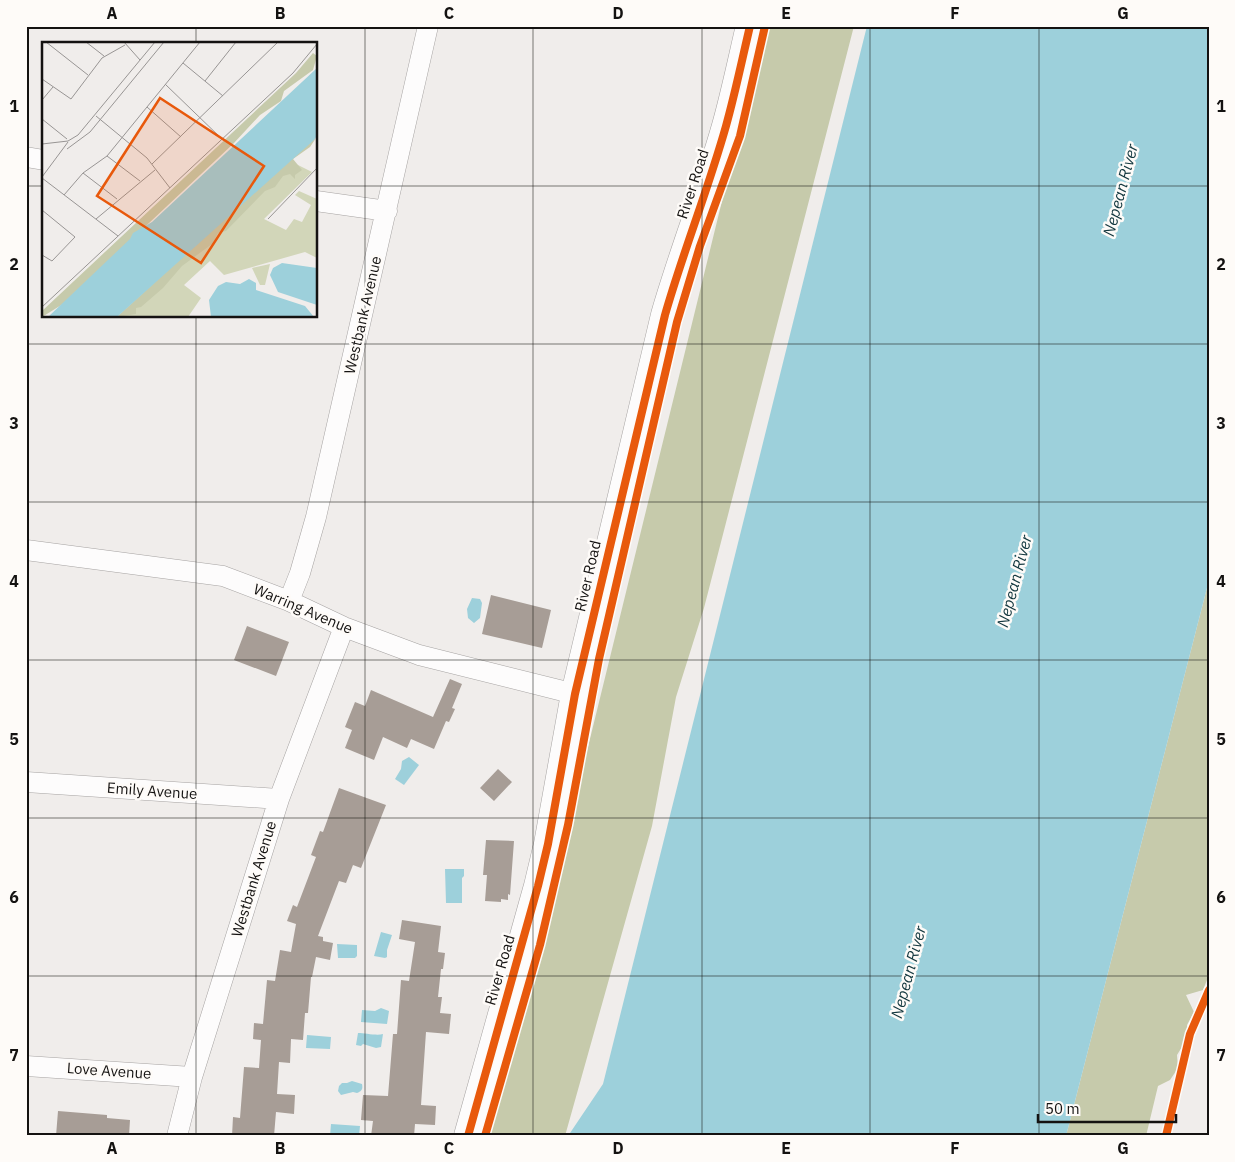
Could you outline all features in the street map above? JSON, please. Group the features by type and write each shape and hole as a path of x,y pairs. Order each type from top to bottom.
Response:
{"street":[{"name":"Westbank Avenue","path":"289,601 300,573 316,517 428,26"},
{"name":"River Road","path":"468,1136 540,878 548,844 575,694 665,315 680,262 726,125 750,26"},
{"path":"26,157 42,160"},
{"path":"318,201 387,211"},
{"name":"Warring Avenue","path":"26,550 214,574 289,601 344,627 430,659 575,694"},
{"name":"Westbank Avenue","path":"178,1136 192,1077 279,799 344,627"},
{"name":"Emily Avenue","path":"26,782 279,799"},
{"name":"Love Avenue","path":"26,1066 192,1077"}],"green space":[{"path":"765,26 854,26 704,608 676,697 652,826 565,1136 488,1136 587,751"},
{"path":"1209,580 1209,975 1203,990 1186,995 1194,1012 1187,1025 1188,1037 1177,1055 1178,1068 1170,1080 1158,1086 1146,1136 1066,1136"}],"water":[{"name":"Nepean River","path":"867,26 1209,26 1209,580 1066,1136 568,1136 603,1084"},
{"path":"472,598 480,599 482,603 480,618 474,623 468,618 467,609"},
{"path":"409,757 419,765 404,785 395,779 401,769 402,761"},
{"path":"445,869 464,869 462,903 446,903"},
{"path":"381,932 392,935 387,950 387,957 385,958 374,956"},
{"path":"337,944 357,945 357,956 355,958 338,958"},
{"path":"381,1008 389,1011 387,1024 361,1022 362,1010 375,1011"},
{"path":"358,1033 383,1034 381,1047 376,1048 363,1044 361,1046 356,1045"},
{"path":"307,1035 331,1037 330,1049 306,1048"},
{"path":"352,1081 362,1084 361,1091 341,1095 338,1091 339,1086 342,1083"},
{"path":"331,1124 360,1126 359,1136 330,1136"}],"building":[{"path":"491,595 551,610 542,648 482,634"},
{"path":"247,626 289,642 276,676 234,660"},
{"path":"450,679 462,684 452,708 455,709 449,722 446,721 434,749 411,739 407,748 383,737 374,760 345,748 352,730 345,727 355,702 365,706 371,690 433,717"},
{"path":"498,769 512,782 494,801 480,788"},
{"path":"339,788 386,805 361,868 353,865 346,883 339,881 318,936 323,937 323,941 333,943 330,960 316,957 311,977 308,1013 305,1013 303,1040 291,1039 290,1063 279,1062 277,1094 295,1095 294,1114 276,1112 274,1136 232,1136 233,1117 240,1118 244,1067 259,1068 261,1040 253,1039 254,1023 263,1024 267,980 275,981 280,950 291,952 296,924 287,921 293,905 297,907 316,857 311,855 320,831 323,832"},
{"path":"486,840 514,841 508,900 501,899 501,902 485,901 487,875 483,875"},
{"path":"402,920 441,926 438,952 445,953 438,997 442,997 440,1013 451,1014 449,1034 426,1032 421,1105 436,1106 435,1125 415,1124 414,1136 371,1136 373,1121 361,1120 363,1095 388,1096 393,1034 397,1034 401,980 409,981 415,942 399,939"},
{"path":"58,1111 107,1115 107,1118 130,1120 129,1136 56,1136"}],"cycle path":[{"path":"468,1136 538,886 548,844 575,694 665,315 726,126 750,26"},
{"path":"485,1136 540,945 568,825 599,659 677,322 700,246 740,136 765,26"},
{"path":"1166,1136 1190,1034 1209,990"}]}
